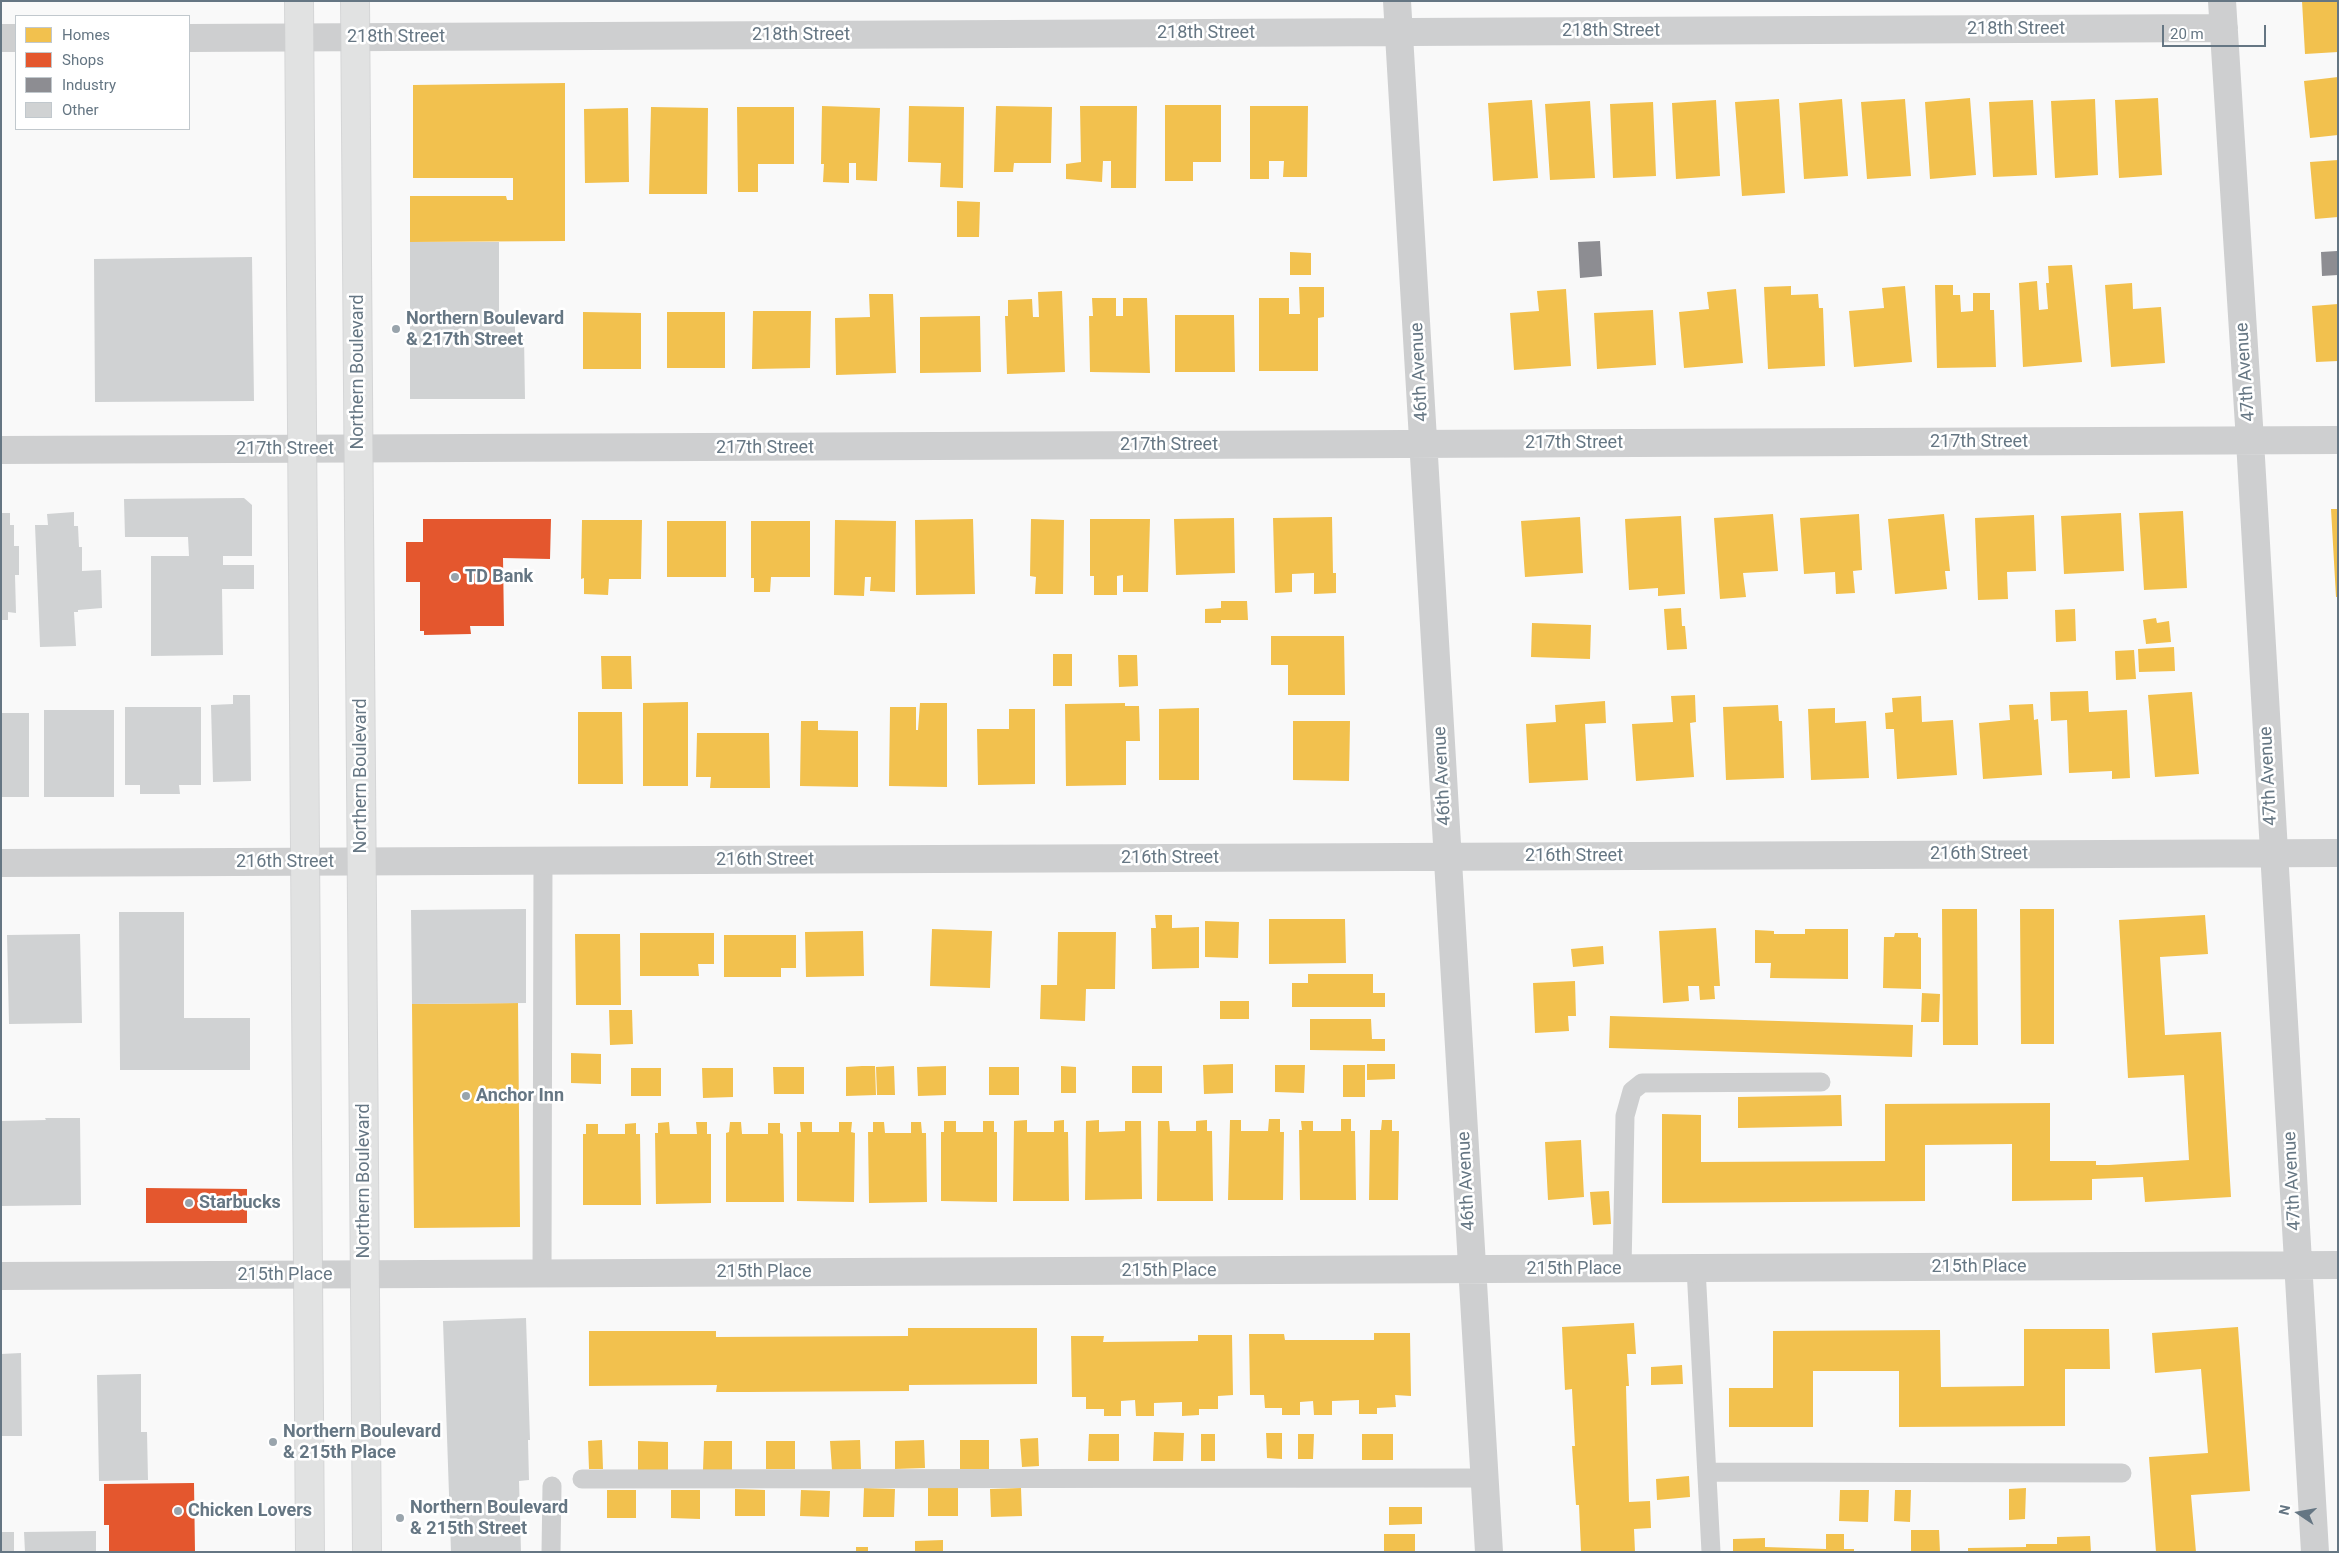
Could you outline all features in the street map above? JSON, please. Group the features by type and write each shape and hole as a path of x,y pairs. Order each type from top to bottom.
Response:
{"main road":[{"path":"298,1 310,1552"},
{"name":"Northern Boulevard","path":"355,1 367,1552"}],"street":[{"name":"46th Avenue","path":"1397,1 1489,1552"},
{"name":"218th Street","path":"190,38 1399,32 2223,14"},
{"name":"47th Avenue","path":"2223,14 2250,440 2315,1552"},
{"path":"1,38 15,38"},
{"name":"217th Street","path":"1,450 2338,440"},
{"name":"216th Street","path":"1,863 2338,853"},
{"name":"215th Place","path":"1,1276 2338,1265"}],"lane":[{"path":"542,1274 543,861"},
{"path":"1622,1269 1625,1116 1632,1091 1642,1083 1821,1082"},
{"path":"1696,1268 1711,1552"},
{"path":"1707,1472 2122,1472"},
{"path":"582,1479 1484,1478"},
{"path":"551,1552 552,1486"}],"building: Homes":[{"path":"2302,1 2338,1 2338,52 2305,54"},
{"path":"2338,77 2338,135 2310,138 2304,81"},
{"path":"565,83 565,241 410,242 410,196 506,196 507,200 513,200 513,178 413,178 413,85"},
{"path":"1970,98 1976,175 1930,179 1925,102"},
{"path":"2158,98 2162,175 2119,178 2115,100"},
{"path":"1779,99 1785,193 1742,196 1735,102"},
{"path":"1842,99 1848,176 1804,179 1799,103"},
{"path":"1905,99 1911,176 1867,179 1861,102"},
{"path":"2095,99 2098,175 2055,178 2051,101"},
{"path":"1532,100 1538,178 1493,181 1488,103"},
{"path":"1716,100 1720,176 1676,179 1672,103"},
{"path":"2033,100 2037,175 1993,177 1989,102"},
{"path":"1590,101 1595,178 1550,180 1545,104"},
{"path":"1653,102 1656,176 1613,178 1610,104"},
{"path":"1165,105 1221,105 1221,162 1193,162 1193,181 1165,181"},
{"path":"822,106 880,108 877,181 856,180 856,163 849,163 849,183 823,182 824,164 821,164"},
{"path":"909,106 964,107 963,188 940,187 941,163 908,162"},
{"path":"996,106 1052,107 1051,163 1014,163 1013,172 994,172"},
{"path":"1080,106 1137,106 1136,188 1111,188 1111,161 1103,161 1102,182 1066,179 1066,164 1081,162"},
{"path":"1250,106 1308,106 1307,177 1283,177 1284,161 1269,161 1269,179 1250,179"},
{"path":"651,107 708,108 707,194 649,194"},
{"path":"737,107 794,107 794,164 758,164 758,192 738,192"},
{"path":"628,108 629,182 585,183 584,109"},
{"path":"2338,160 2338,217 2315,219 2310,162"},
{"path":"957,201 980,202 979,237 957,237"},
{"path":"1290,252 1311,253 1311,275 1290,275"},
{"path":"2072,265 2082,362 2023,367 2019,283 2037,281 2039,310 2048,309 2046,283 2049,283 2048,266"},
{"path":"2132,283 2133,309 2161,307 2165,363 2111,367 2105,285"},
{"path":"1935,285 1953,285 1953,295 1960,295 1961,312 1973,311 1973,293 1990,293 1990,310 1994,310 1996,367 1937,368"},
{"path":"1791,286 1791,295 1818,294 1819,308 1823,308 1825,366 1768,369 1764,287"},
{"path":"1905,286 1912,362 1854,367 1849,311 1884,308 1882,288"},
{"path":"1299,287 1324,287 1324,317 1318,318 1318,371 1259,371 1259,298 1289,298 1289,314 1300,314"},
{"path":"1566,289 1571,366 1514,370 1510,313 1539,311 1537,291"},
{"path":"1736,289 1743,363 1684,368 1679,312 1709,309 1707,292"},
{"path":"1062,291 1065,372 1007,374 1005,316 1008,316 1008,300 1032,299 1033,317 1039,317 1038,292"},
{"path":"869,294 893,294 896,373 836,375 835,318 870,317"},
{"path":"1092,298 1116,298 1116,316 1123,316 1123,298 1147,298 1150,373 1090,372 1089,316 1093,316"},
{"path":"2338,304 2338,361 2316,362 2312,306"},
{"path":"1653,310 1656,365 1597,369 1594,313"},
{"path":"753,311 811,311 810,368 752,369"},
{"path":"583,312 641,313 641,369 583,369"},
{"path":"667,312 725,312 725,368 667,368"},
{"path":"1175,315 1234,315 1235,372 1175,372"},
{"path":"980,316 981,372 920,373 920,317"},
{"path":"2331,509 2338,509 2338,597 2336,597"},
{"path":"2183,511 2187,588 2144,590 2139,513"},
{"path":"2121,513 2124,571 2064,574 2061,516"},
{"path":"1773,514 1778,571 1743,573 1746,597 1720,599 1714,518"},
{"path":"1859,514 1862,570 1853,571 1855,593 1836,594 1835,572 1804,574 1800,518"},
{"path":"1944,514 1950,571 1945,571 1947,589 1895,594 1888,519"},
{"path":"2034,515 2036,571 2007,572 2008,599 1978,600 1975,518"},
{"path":"1681,516 1685,594 1658,596 1658,588 1629,590 1625,519"},
{"path":"1332,517 1333,573 1336,573 1336,593 1314,594 1314,573 1292,574 1292,592 1275,593 1273,518"},
{"path":"1580,517 1583,573 1525,577 1521,521"},
{"path":"1234,518 1235,573 1176,575 1174,519"},
{"path":"973,519 975,594 916,595 915,520"},
{"path":"1031,519 1064,520 1063,594 1035,594 1036,577 1030,576"},
{"path":"1090,519 1150,519 1148,592 1123,592 1123,575 1117,576 1117,595 1094,595 1094,576 1090,576"},
{"path":"582,520 642,520 641,579 609,579 608,595 584,594 584,578 581,579"},
{"path":"835,520 896,521 895,592 870,591 871,577 865,577 864,596 834,595"},
{"path":"667,521 726,521 726,577 667,577"},
{"path":"751,521 810,521 810,577 771,577 770,592 754,592 754,578 751,578"},
{"path":"1221,601 1247,601 1248,620 1221,620 1221,623 1205,623 1205,609 1221,608"},
{"path":"1681,608 1682,626 1685,626 1687,649 1667,650 1664,609"},
{"path":"2075,609 2076,641 2056,642 2055,610"},
{"path":"2156,618 2157,623 2169,621 2171,642 2146,644 2143,620"},
{"path":"1532,623 1591,625 1590,659 1531,657"},
{"path":"1271,636 1344,636 1345,695 1288,695 1288,665 1271,665"},
{"path":"2174,647 2175,671 2139,672 2138,649"},
{"path":"2134,650 2136,679 2116,680 2115,651"},
{"path":"1053,654 1072,654 1072,686 1053,686"},
{"path":"1118,655 1137,655 1138,686 1119,687"},
{"path":"601,656 631,656 632,689 602,689"},
{"path":"2088,691 2089,712 2127,710 2130,778 2112,779 2112,771 2069,773 2067,720 2051,721 2050,692"},
{"path":"2192,692 2199,774 2155,777 2148,695"},
{"path":"1695,695 1696,722 1690,723 1694,777 1636,781 1632,724 1673,722 1671,696"},
{"path":"1921,696 1922,722 1953,720 1957,775 1897,779 1894,729 1886,729 1885,713 1893,712 1892,698"},
{"path":"1605,701 1606,723 1585,724 1588,780 1529,783 1526,724 1556,722 1555,705"},
{"path":"688,702 688,786 643,786 643,703"},
{"path":"920,703 947,703 947,787 889,786 890,707 916,707 916,730 918,730"},
{"path":"1125,703 1125,706 1139,706 1140,741 1126,741 1126,785 1066,786 1065,704"},
{"path":"2033,704 2034,720 2038,719 2042,775 1983,779 1979,723 2010,720 2009,705"},
{"path":"1778,705 1779,721 1782,721 1784,778 1726,780 1723,707"},
{"path":"1199,708 1199,780 1159,780 1159,709"},
{"path":"1835,708 1835,723 1866,721 1869,778 1811,780 1808,709"},
{"path":"1009,709 1035,709 1035,784 978,785 977,729 1009,729"},
{"path":"578,712 622,712 623,784 578,784"},
{"path":"801,721 818,721 818,730 858,731 858,787 800,786"},
{"path":"1293,721 1350,721 1349,781 1293,780"},
{"path":"697,733 769,733 770,788 710,788 711,777 696,777"},
{"path":"1942,909 1977,909 1978,1045 1943,1045"},
{"path":"2020,909 2054,909 2054,1044 2021,1044"},
{"path":"1155,915 1172,915 1172,928 1199,927 1199,968 1152,969 1151,928 1156,928"},
{"path":"2205,915 2208,954 2160,957 2165,1035 2221,1032 2231,1197 2145,1202 2143,1177 2092,1179 2092,1200 2012,1201 2012,1144 1925,1145 1925,1201 1662,1203 1662,1114 1701,1115 1701,1162 1885,1161 1885,1104 2050,1103 2050,1161 2096,1161 2096,1165 2109,1165 2189,1160 2184,1075 2128,1078 2119,920"},
{"path":"1269,919 1345,919 1346,963 1269,964"},
{"path":"1205,921 1239,922 1238,958 1205,957"},
{"path":"1716,928 1720,986 1714,986 1715,999 1700,1000 1699,986 1688,986 1689,1001 1663,1003 1659,931"},
{"path":"932,929 992,931 990,988 930,986"},
{"path":"1805,929 1848,929 1848,979 1770,978 1771,963 1755,963 1755,930 1774,931 1774,934 1805,934"},
{"path":"863,931 864,976 806,977 805,932"},
{"path":"1058,932 1116,932 1115,989 1086,989 1085,1021 1040,1019 1041,985 1057,985"},
{"path":"640,933 714,933 714,964 698,964 699,976 640,976"},
{"path":"1895,933 1918,933 1918,937 1921,938 1921,989 1883,988 1884,937 1894,937"},
{"path":"575,934 620,934 621,1005 576,1005"},
{"path":"724,935 796,935 796,968 781,968 781,977 724,977"},
{"path":"1603,946 1604,964 1573,967 1571,949"},
{"path":"1308,974 1373,974 1373,993 1385,993 1385,1007 1292,1007 1292,983 1308,983"},
{"path":"1575,981 1576,1016 1568,1016 1569,1031 1535,1033 1533,983"},
{"path":"1922,993 1940,994 1939,1022 1921,1022"},
{"path":"1220,1001 1249,1001 1249,1019 1220,1019"},
{"name":"Anchor Inn","path":"518,1003 520,1227 414,1228 412,1004"},
{"path":"609,1010 632,1010 633,1044 610,1045"},
{"path":"1610,1016 1913,1025 1912,1057 1609,1048"},
{"path":"1310,1019 1371,1019 1372,1039 1385,1039 1385,1051 1310,1050"},
{"path":"571,1053 601,1054 601,1084 571,1083"},
{"path":"1233,1064 1233,1093 1204,1094 1203,1065"},
{"path":"1367,1064 1395,1064 1395,1079 1367,1080"},
{"path":"1275,1065 1305,1065 1304,1093 1275,1092"},
{"path":"1343,1065 1365,1065 1365,1097 1343,1097"},
{"path":"875,1066 876,1095 846,1096 846,1067"},
{"path":"894,1066 895,1095 877,1095 876,1067"},
{"path":"946,1066 946,1095 918,1096 917,1067"},
{"path":"1061,1066 1076,1067 1076,1093 1061,1093"},
{"path":"1132,1066 1162,1066 1162,1093 1132,1093"},
{"path":"773,1067 804,1067 804,1094 774,1094"},
{"path":"989,1067 1019,1067 1019,1095 989,1095"},
{"path":"631,1068 661,1068 661,1096 631,1096"},
{"path":"702,1068 733,1068 733,1097 703,1098"},
{"path":"1841,1095 1842,1126 1738,1128 1738,1097"},
{"path":"1269,1119 1280,1119 1280,1132 1284,1132 1283,1200 1228,1200 1230,1120 1241,1120 1241,1131 1268,1131"},
{"path":"1341,1119 1351,1119 1351,1131 1355,1131 1356,1200 1300,1200 1299,1130 1302,1130 1301,1121 1313,1121 1313,1131 1341,1131"},
{"path":"1027,1120 1027,1132 1054,1132 1054,1121 1064,1120 1064,1132 1068,1132 1069,1201 1013,1201 1014,1121"},
{"path":"1099,1120 1099,1132 1125,1131 1125,1121 1141,1121 1142,1199 1085,1200 1086,1121"},
{"path":"1207,1120 1207,1131 1212,1131 1213,1201 1157,1201 1158,1121 1169,1121 1170,1131 1196,1131 1196,1121"},
{"path":"1382,1120 1392,1120 1392,1131 1399,1131 1398,1200 1369,1200 1370,1130 1381,1130"},
{"path":"944,1121 956,1121 956,1132 983,1132 983,1121 994,1121 994,1132 997,1132 997,1202 941,1201 941,1132 944,1132"},
{"path":"669,1122 670,1134 697,1134 696,1122 707,1122 707,1134 711,1134 711,1203 656,1204 655,1133 658,1133 658,1123"},
{"path":"730,1122 741,1122 742,1134 768,1134 768,1123 780,1123 780,1133 783,1134 784,1202 726,1202 726,1133 729,1132"},
{"path":"800,1122 812,1122 812,1132 839,1132 839,1122 852,1122 851,1132 855,1133 854,1202 797,1201 797,1132 801,1132"},
{"path":"873,1122 884,1122 885,1133 911,1133 911,1122 921,1122 922,1133 926,1133 927,1202 869,1203 868,1132 873,1132"},
{"path":"636,1123 636,1134 640,1134 641,1205 583,1205 583,1134 586,1134 586,1124 598,1124 598,1134 625,1134 625,1124"},
{"path":"1581,1140 1584,1197 1548,1200 1545,1142"},
{"path":"1609,1191 1611,1224 1593,1225 1590,1192"},
{"path":"1634,1323 1636,1354 1627,1354 1629,1386 1626,1386 1629,1502 1650,1501 1651,1528 1634,1529 1635,1552 1581,1552 1579,1505 1576,1505 1572,1446 1575,1446 1572,1389 1565,1390 1562,1327"},
{"path":"2238,1327 2250,1491 2191,1495 2196,1552 2156,1552 2149,1457 2208,1453 2201,1369 2155,1373 2152,1333"},
{"path":"908,1328 1037,1328 1037,1384 909,1385 909,1391 748,1392 716,1392 717,1385 589,1386 589,1331 716,1331 716,1337 908,1336"},
{"path":"2024,1329 2109,1329 2110,1369 2065,1369 2065,1426 1899,1427 1899,1371 1813,1371 1813,1427 1729,1427 1729,1388 1773,1388 1773,1331 1940,1330 1941,1387 2024,1386"},
{"path":"1374,1333 1410,1333 1411,1396 1395,1395 1396,1407 1377,1408 1377,1414 1359,1414 1359,1400 1332,1401 1332,1415 1314,1415 1313,1401 1300,1402 1300,1415 1282,1415 1282,1408 1265,1408 1264,1395 1250,1395 1249,1334 1284,1334 1285,1340 1374,1340"},
{"path":"1198,1335 1232,1335 1233,1395 1218,1396 1218,1409 1199,1409 1199,1415 1182,1416 1182,1402 1154,1403 1154,1416 1136,1416 1135,1400 1121,1401 1121,1416 1104,1416 1104,1409 1086,1409 1086,1397 1072,1397 1071,1336 1104,1336 1103,1342 1198,1341"},
{"path":"1682,1365 1683,1384 1651,1385 1651,1367"},
{"path":"1154,1432 1184,1433 1183,1461 1153,1461"},
{"path":"1266,1433 1282,1433 1282,1459 1267,1458"},
{"path":"1089,1434 1119,1434 1119,1461 1088,1461"},
{"path":"1201,1434 1215,1434 1215,1461 1201,1461"},
{"path":"1298,1434 1314,1434 1313,1459 1298,1459"},
{"path":"1362,1434 1393,1434 1393,1460 1362,1460"},
{"path":"1038,1438 1039,1466 1022,1467 1020,1439"},
{"path":"602,1440 603,1469 589,1469 588,1441"},
{"path":"860,1440 861,1469 832,1470 830,1441"},
{"path":"924,1440 925,1468 895,1469 895,1441"},
{"path":"960,1440 989,1440 989,1469 960,1469"},
{"path":"638,1441 668,1442 668,1470 638,1470"},
{"path":"704,1441 732,1441 732,1470 703,1470"},
{"path":"766,1441 795,1441 795,1469 766,1469"},
{"path":"1689,1476 1690,1497 1657,1500 1656,1479"},
{"path":"864,1488 895,1489 894,1517 863,1517"},
{"path":"928,1488 958,1488 958,1516 928,1516"},
{"path":"1021,1488 1022,1516 991,1517 990,1489"},
{"path":"2026,1488 2025,1519 2009,1520 2009,1489"},
{"path":"735,1489 765,1490 765,1516 735,1516"},
{"path":"607,1490 636,1490 636,1518 607,1518"},
{"path":"671,1490 700,1490 700,1519 671,1518"},
{"path":"801,1490 830,1491 829,1517 800,1516"},
{"path":"1840,1490 1869,1490 1868,1522 1839,1521"},
{"path":"1895,1490 1911,1490 1910,1522 1894,1521"},
{"path":"1389,1507 1422,1507 1422,1524 1389,1525"},
{"path":"1911,1530 1939,1530 1940,1552 1911,1552"},
{"path":"1384,1534 1415,1534 1415,1552 1384,1552"},
{"path":"1826,1534 1844,1534 1844,1549 1854,1549 1854,1552 1733,1552 1733,1539 1765,1538 1765,1547 1826,1549"},
{"path":"2090,1536 2091,1552 1968,1552 1968,1548 2026,1547 2026,1544 2057,1544 2057,1537"},
{"path":"943,1540 943,1552 915,1552 915,1541"},
{"path":"856,1547 868,1547 868,1552 856,1552"}],"building: Shops":[{"name":"TD Bank","path":"423,519 551,519 550,559 503,558 504,626 470,626 471,634 424,635 424,631 420,631 420,582 406,582 406,542 423,542"},
{"path":"146,1188 247,1189 247,1223 146,1223"},
{"path":"194,1483 195,1552 109,1552 109,1525 104,1525 104,1484"}],"building: Industry":[{"path":"1600,241 1602,276 1580,278 1578,242"},
{"path":"2337,251 2338,275 2322,276 2321,252"}],"building: Other":[{"path":"410,242 499,242 499,323 515,323 515,336 524,336 525,399 410,399"},
{"path":"252,257 254,401 95,402 94,259"},
{"path":"244,498 252,505 252,556 223,556 223,565 254,565 254,589 222,589 223,655 151,656 151,556 189,556 188,537 125,537 124,499"},
{"path":"74,512 74,526 78,526 79,547 82,547 82,571 101,570 102,608 74,612 76,646 40,647 35,525 48,525 47,514"},
{"path":"1,513 10,513 10,525 14,525 14,546 19,546 19,575 15,575 16,613 8,612 8,620 1,620"},
{"path":"233,695 250,695 251,781 213,782 211,705 233,704"},
{"path":"125,707 201,707 201,785 179,785 180,794 140,794 140,785 125,785"},
{"path":"44,710 114,710 114,797 44,797"},
{"path":"1,713 29,713 29,797 1,797"},
{"path":"526,909 526,1003 412,1004 411,910"},
{"path":"119,912 184,912 184,1018 250,1018 250,1070 120,1070"},
{"path":"80,934 82,1023 9,1024 7,935"},
{"path":"45,1118 80,1118 81,1205 1,1206 1,1121 46,1120"},
{"path":"526,1318 530,1440 528,1440 529,1480 519,1481 521,1552 451,1552 443,1321"},
{"path":"21,1353 22,1436 1,1436 1,1354"},
{"path":"141,1374 141,1432 147,1432 148,1480 99,1481 97,1375"},
{"path":"96,1531 96,1552 25,1552 24,1532"},
{"path":"1,1532 14,1532 14,1552 1,1552"}],"place":[{"name":"Northern Boulevard & 217th Street","path":"396,329"},
{"name":"TD Bank","path":"455,577"},
{"name":"Anchor Inn","path":"466,1096"},
{"name":"Starbucks","path":"189,1203"},
{"name":"Northern Boulevard & 215th Place","path":"273,1442"},
{"name":"Chicken Lovers","path":"178,1511"},
{"name":"Northern Boulevard & 215th Street","path":"400,1518"}]}
